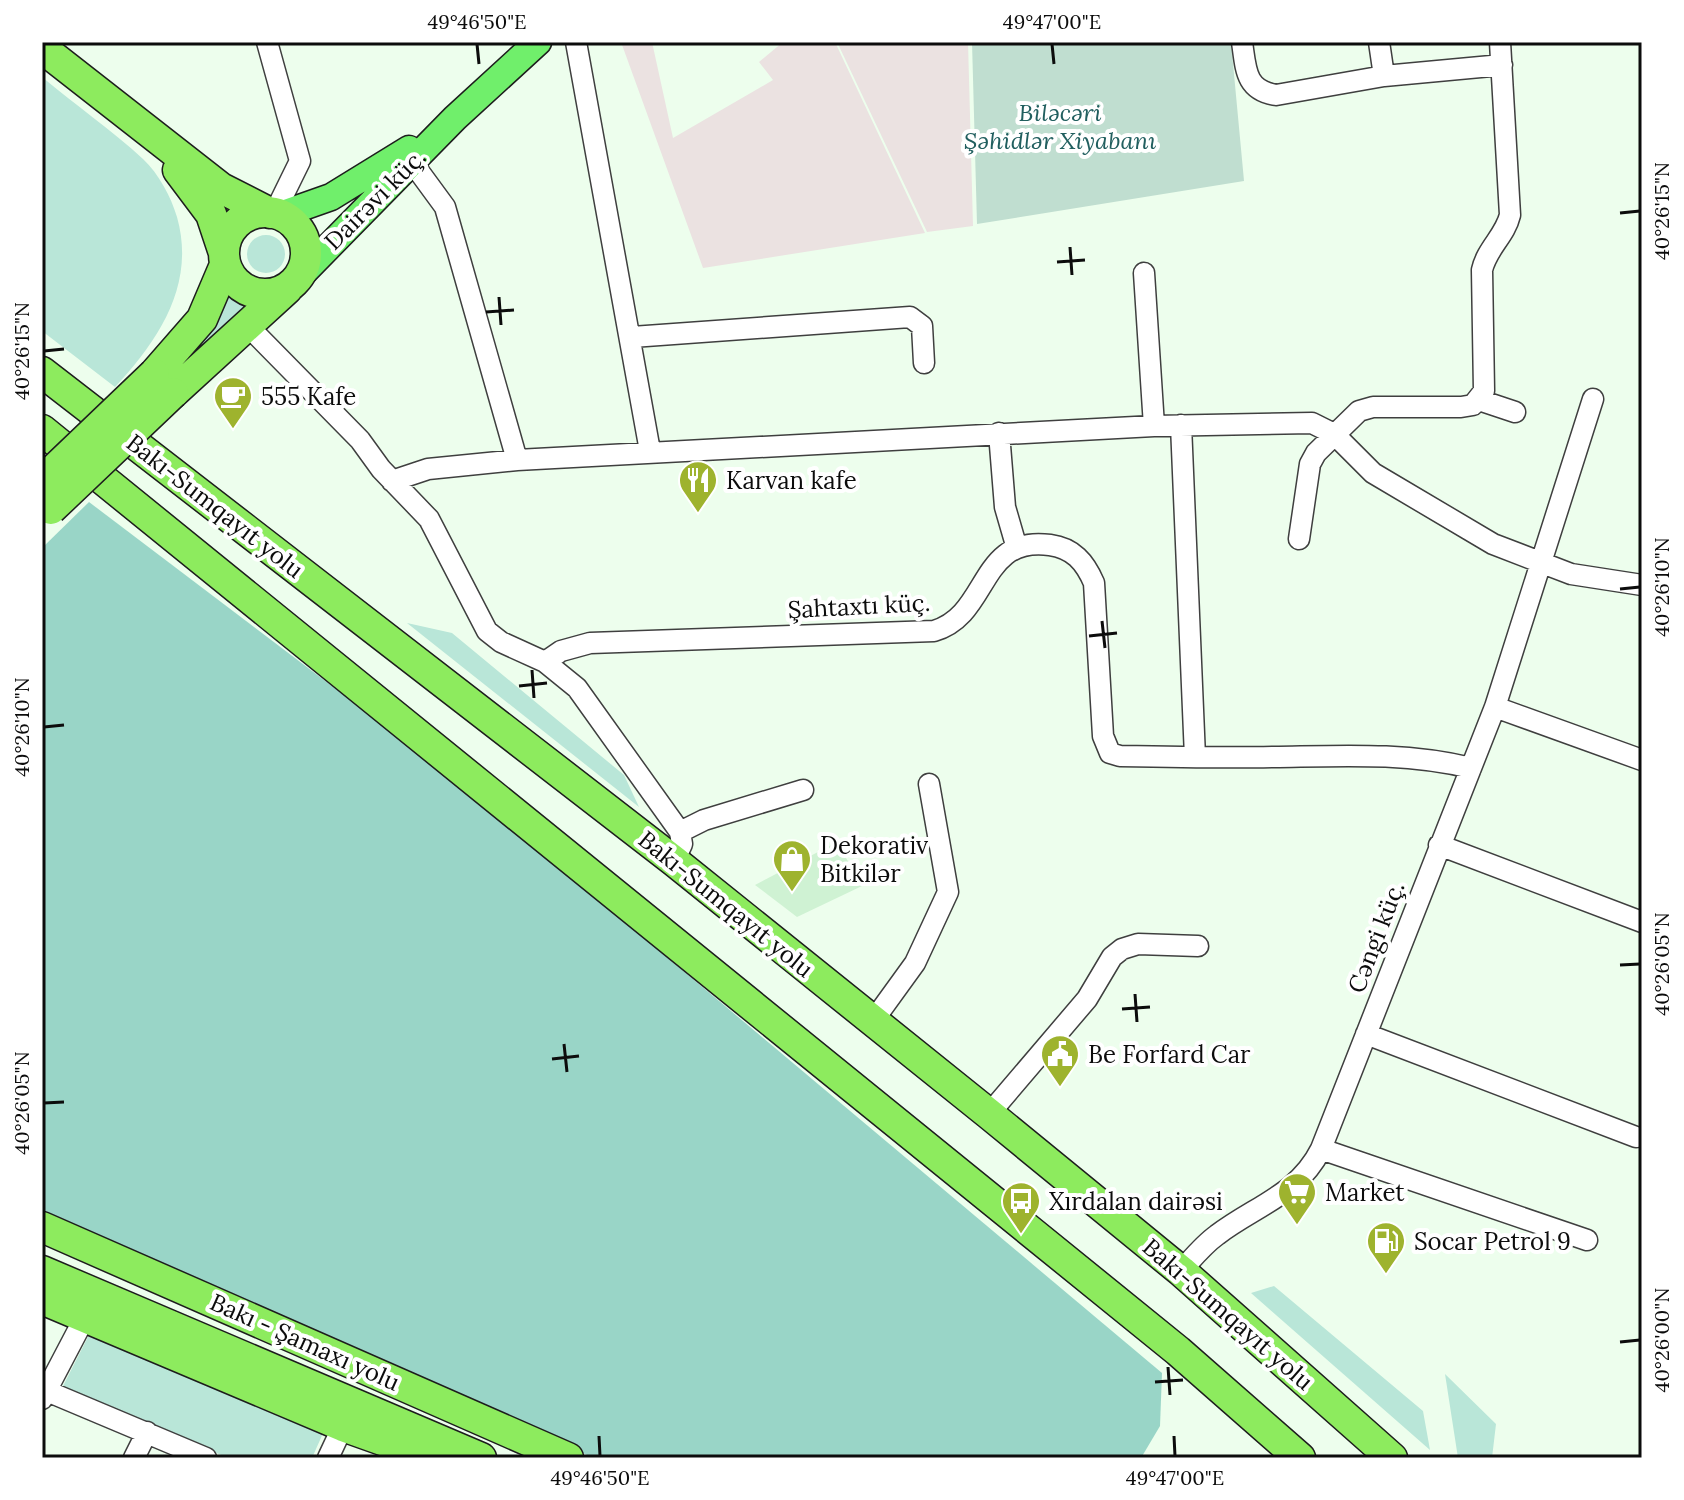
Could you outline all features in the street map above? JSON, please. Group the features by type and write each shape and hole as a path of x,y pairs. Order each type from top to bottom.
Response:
{"highway":[{"path":"42,48 145,132 237,199 275,214 298,228 306,249 305,260 293,283 247,325 164,383 45,503"},
{"path":"145,132 200,197 217,228 230,277 252,293 265,295 293,283"},
{"path":"164,383 202,319 224,257 226,237 244,217 275,214"},
{"name":"Bakı-Sumqayıt yolu","path":"42,372 677,846 873,1021 1181,1271 1392,1458"},
{"name":"Bakı-Sumqayıt yolu","path":"42,430 1178,1351 1300,1458"},
{"name":"Bakı - Şamaxı yolu","path":"42,1227 568,1458"},
{"path":"42,1253 221,1333 347,1413"},
{"name":"Bakı - Şamaxı yolu","path":"42,1271 347,1413 433,1458"},
{"name":"Bakı - Şamaxı yolu","path":"42,1299 347,1413 481,1458"}],"main road":[{"name":"Dairəvi küç.","path":"293,283 455,118 538,42"},
{"name":"Dairəvi küç.","path":"275,214 351,186 455,118"}],"street":[{"path":"267,42 300,161 275,214"},
{"path":"576,42 632,337 650,451"},
{"path":"1242,42 1247,79 1260,93 1276,95 1384,76 1502,65"},
{"path":"1379,42 1384,76"},
{"path":"1479,400 1484,391 1482,270 1485,258 1503,235 1510,215 1500,42"},
{"path":"412,162 438,193 445,207 517,460"},
{"path":"1144,273 1154,426"},
{"path":"632,337 910,317 922,326 924,363"},
{"path":"247,325 360,440 392,481 429,519 487,631 518,651 545,662 577,688 677,846 704,820 803,790"},
{"name":"Cəngi küç.","path":"1181,1271 1218,1234 1293,1187 1312,1166 1321,1149 1495,707 1593,399"},
{"path":"1299,539 1310,464 1334,434 1367,408 1461,407 1479,400 1515,412"},
{"path":"392,481 428,469 650,451 1294,421 1312,423 1334,434 1384,480 1493,544 1571,574 1642,585"},
{"path":"1181,425 1195,757"},
{"path":"999,433 1005,507 1016,545 1058,546 1077,555 1090,574 1098,601 1103,736 1110,753 1195,757 1362,754 1419,758 1471,768"},
{"name":"Şahtaxtı küç.","path":"545,662 561,651 590,643 934,631 950,626 960,617 994,567 1016,545"},
{"path":"1495,707 1642,760"},
{"path":"873,1021 915,963 948,892 929,784"},
{"path":"1439,845 1642,922"},
{"path":"989,1114 1087,999 1112,957 1122,949 1138,944 1198,946"},
{"path":"1366,1034 1636,1137"},
{"path":"1321,1149 1587,1240"},
{"path":"85,1317 43,1393 206,1458"},
{"path":"328,1458 347,1413"},
{"path":"134,1458 147,1432"}],"shaded area":[{"path":"621,42 652,42 673,138 773,80 759,62 783,42 835,42 925,233 703,268"},
{"path":"837,42 968,42 973,226 927,232"},
{"path":"42,77 149,165 164,186 177,217 182,265 170,310 146,350 115,387 42,331"},
{"path":"266,235 279,241 285,254 279,267 266,273 253,267 247,254 253,241"},
{"path":"227,283 247,304 185,362 204,337"},
{"path":"89,502 456,780 1162,1373 1160,1426 1141,1458 594,1458 42,1216 42,548"},
{"path":"407,623 452,633 624,775 639,807"},
{"path":"1274,1286 1423,1411 1430,1450 1251,1293"},
{"path":"89,1335 324,1431 312,1458 228,1458 63,1386"},
{"path":"1445,1374 1496,1424 1492,1458 1458,1458"}],"green space":[{"name":"Biləcəri Şəhidlər Xiyabanı","path":"972,42 1231,42 1244,181 977,224"},
{"path":"837,842 862,886 797,917 755,885"}],"place":[{"name":"555 Kafe","path":"233,430"},
{"name":"Karvan kafe","path":"698,514"},
{"name":"Dekorativ Bitkilər","path":"792,893"},
{"name":"Be Forfard Car","path":"1060,1088"},
{"name":"Market","path":"1297,1226"},
{"name":"Xırdalan dairəsi","path":"1021,1235"},
{"name":"Socar Petrol 9","path":"1386,1275"}]}
